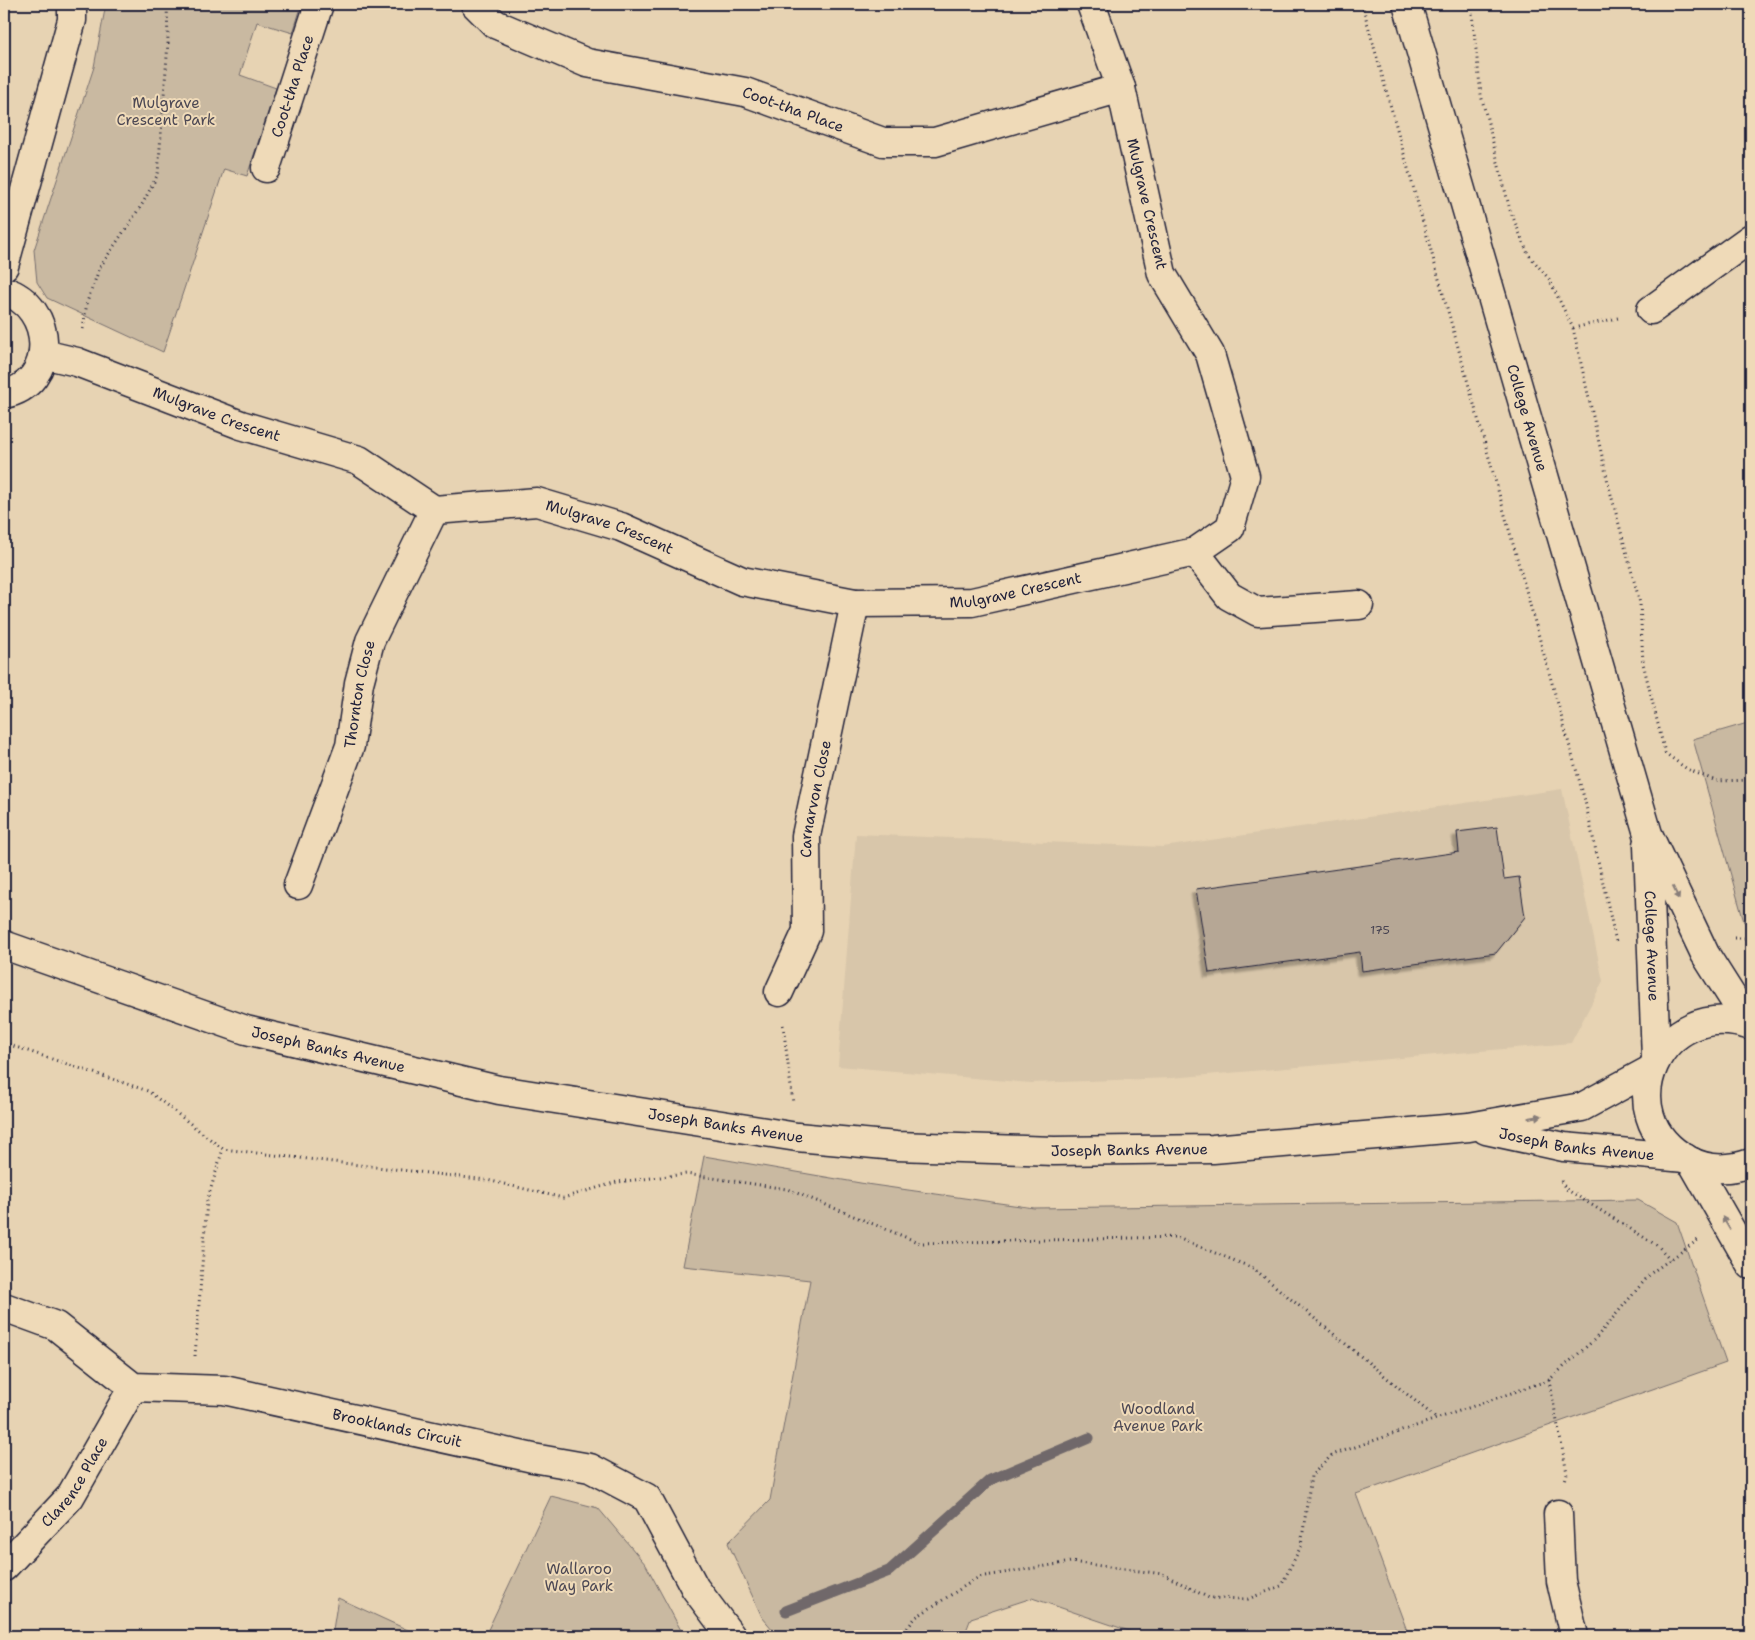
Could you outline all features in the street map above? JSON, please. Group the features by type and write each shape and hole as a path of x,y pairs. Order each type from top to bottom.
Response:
{"street":[{"path":"4,266 72,20 72,4"},
{"name":"Coot-tha Place","path":"266,168 319,4"},
{"name":"Coot-tha Place","path":"475,4 495,24 587,63 745,92 883,142 935,142 1121,88"},
{"name":"Mulgrave Crescent","path":"43,354 77,362 240,425 360,460 434,510 537,502 621,527 742,581 855,603 972,602 1195,552 1230,528 1245,476 1210,354 1162,274 1121,88 1091,4"},
{"name":"College Avenue","path":"1407,4 1648,834 1705,954 1751,1025"},
{"path":"1651,310 1751,238"},
{"path":"4,291 14,294 29,304 39,318 44,336 43,354 37,370 25,384 4,394"},
{"name":"Thornton Close","path":"298,885 350,746 359,683 370,640 434,510"},
{"path":"1195,552 1229,596 1258,612 1359,605"},
{"name":"Carnarvon Close","path":"779,992 807,931 806,836 855,603"},
{"name":"College Avenue","path":"1648,834 1654,1064"},
{"name":"Joseph Banks Avenue","path":"4,945 256,1032 499,1090 797,1137 896,1146 1064,1151 1213,1149 1469,1127 1582,1107 1654,1064"},
{"path":"1751,1025 1729,1020 1696,1024 1669,1041 1654,1064 1647,1094 1652,1120 1665,1142 1689,1160 1751,1265"},
{"name":"Joseph Banks Avenue","path":"1469,1127 1564,1147 1689,1160 1710,1167 1727,1168 1751,1163"},
{"path":"4,1307 56,1326 133,1387"},
{"name":"Brooklands Circuit","path":"133,1387 224,1390 533,1458 590,1468 648,1498 695,1588 731,1636"},
{"name":"Clarence Place","path":"4,1567 70,1497 133,1387"},
{"path":"1558,1514 1561,1582 1574,1636"}],"path":[{"path":"77,362 87,302 100,267 143,203 158,174 168,43 167,4"},
{"path":"1362,4 1585,801 1613,925 1617,951"},
{"path":"1471,4 1481,95 1510,210 1528,254 1549,279 1573,328 1609,487 1640,603 1643,663 1665,753 1687,769 1716,781 1751,780"},
{"path":"1573,328 1651,310"},
{"path":"779,992 797,1137"},
{"path":"4,1043 148,1091 223,1149 487,1180 563,1198 617,1182 686,1174 787,1189 920,1243 1175,1237 1253,1268 1436,1418"},
{"path":"1564,1147 1559,1178 1566,1189 1658,1246 1670,1259"},
{"path":"192,1389 207,1201 223,1149"},
{"path":"901,1636 916,1617 979,1577 1071,1562 1163,1574 1209,1598 1248,1599 1281,1586 1301,1546 1311,1476 1332,1454 1549,1380 1595,1339 1651,1272 1724,1221"},
{"path":"1549,1380 1567,1473 1558,1514"}],"shaded area":[{"path":"1562,789 1603,981 1571,1043 1172,1078 1031,1083 838,1066 856,834 1163,847"}],"green space":[{"name":"Mulgrave Crescent Park","path":"106,4 302,4 293,33 257,22 240,75 276,88 247,176 224,169 163,352 47,298 37,282 34,250 94,67"},
{"path":"1751,722 1751,925 1744,922 1693,739"},
{"name":"Woodland Avenue Park","path":"704,1156 866,1184 1034,1208 1638,1200 1677,1222 1726,1363 1356,1494 1409,1636 1144,1636 1032,1598 971,1618 964,1636 778,1636 762,1617 728,1543 770,1500 810,1280 683,1266"},
{"name":"Wallaroo Way Park","path":"551,1496 598,1508 646,1565 684,1636 485,1636"},
{"path":"338,1598 421,1636 332,1636"}],"building":[{"path":"1497,827 1504,879 1519,877 1525,917 1496,953 1362,971 1360,952 1209,973 1196,889 1459,852 1457,832"}],"waterway":[{"path":"786,1611 889,1571 990,1480 1089,1438"}]}
